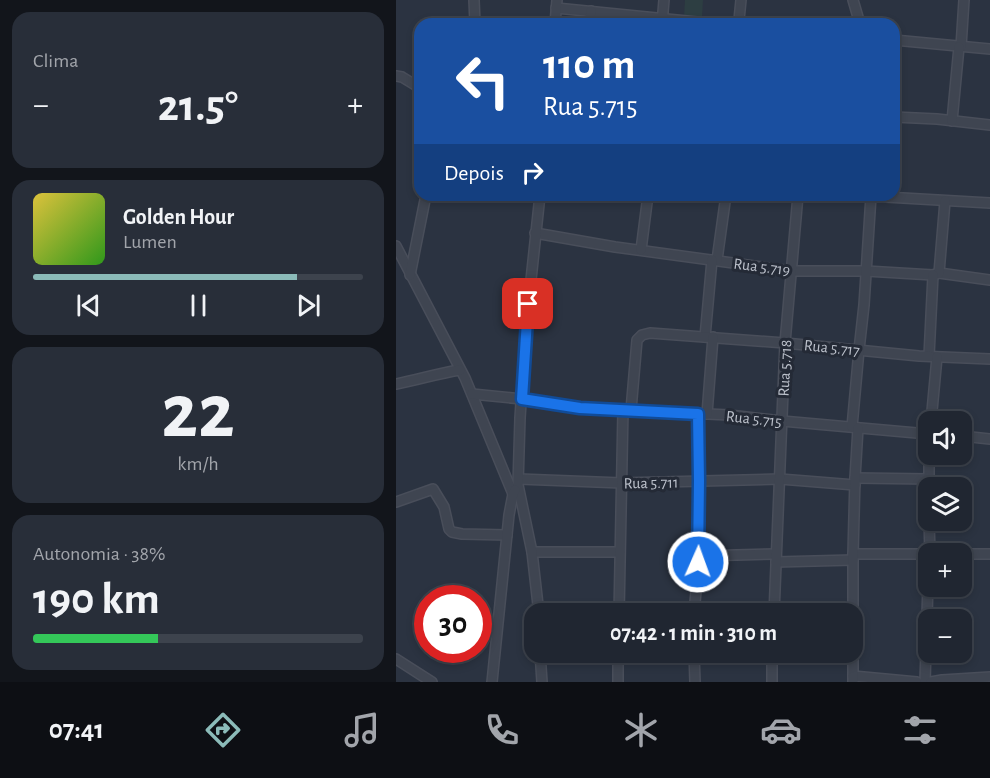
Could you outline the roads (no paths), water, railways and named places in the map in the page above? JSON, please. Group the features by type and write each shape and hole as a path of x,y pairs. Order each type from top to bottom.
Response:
{"street":[{"path":"474,0 475,18"},
{"path":"662,18 664,0"},
{"path":"739,18 741,0"},
{"path":"853,0 858,18"},
{"path":"952,121 964,0"},
{"path":"557,4 641,18"},
{"path":"590,18 591,11"},
{"path":"900,41 990,49"},
{"path":"396,76 414,84"},
{"path":"900,117 990,124"},
{"path":"900,198 990,203"},
{"path":"410,275 425,201"},
{"path":"538,603 532,552 518,482 526,327 539,201"},
{"path":"641,250 647,201"},
{"path":"695,603 699,556 702,414 715,260 725,201"},
{"name":"Rua 5.718","path":"774,603 785,343 798,201"},
{"path":"853,603 855,428 871,201"},
{"path":"931,411 936,274 945,201"},
{"name":"Rua 5.719","path":"535,233 792,271 936,274 990,280"},
{"path":"396,246 399,263 410,275 472,394 513,494"},
{"name":"Rua 5.717","path":"627,410 637,340 650,333 933,356 990,358"},
{"path":"396,384 460,370"},
{"name":"Rua 5.715","path":"472,394 580,408 729,415 782,422 918,433"},
{"path":"619,603 622,483 627,410"},
{"path":"972,437 990,439"},
{"name":"Rua 5.711","path":"518,482 622,483 780,479 918,483"},
{"path":"492,682 507,535 513,494 518,482"},
{"path":"396,502 433,489 444,507 449,529 452,532 507,535"},
{"path":"532,552 620,552"},
{"path":"699,556 776,558 918,554"},
{"path":"972,554 990,554"},
{"path":"925,682 928,597"},
{"path":"396,659 429,681"},
{"path":"541,663 542,682"},
{"path":"618,663 618,682"},
{"path":"694,663 695,682"},
{"path":"772,663 772,682"},
{"path":"853,663 853,679 917,682"},
{"path":"933,682 990,677"}]}
